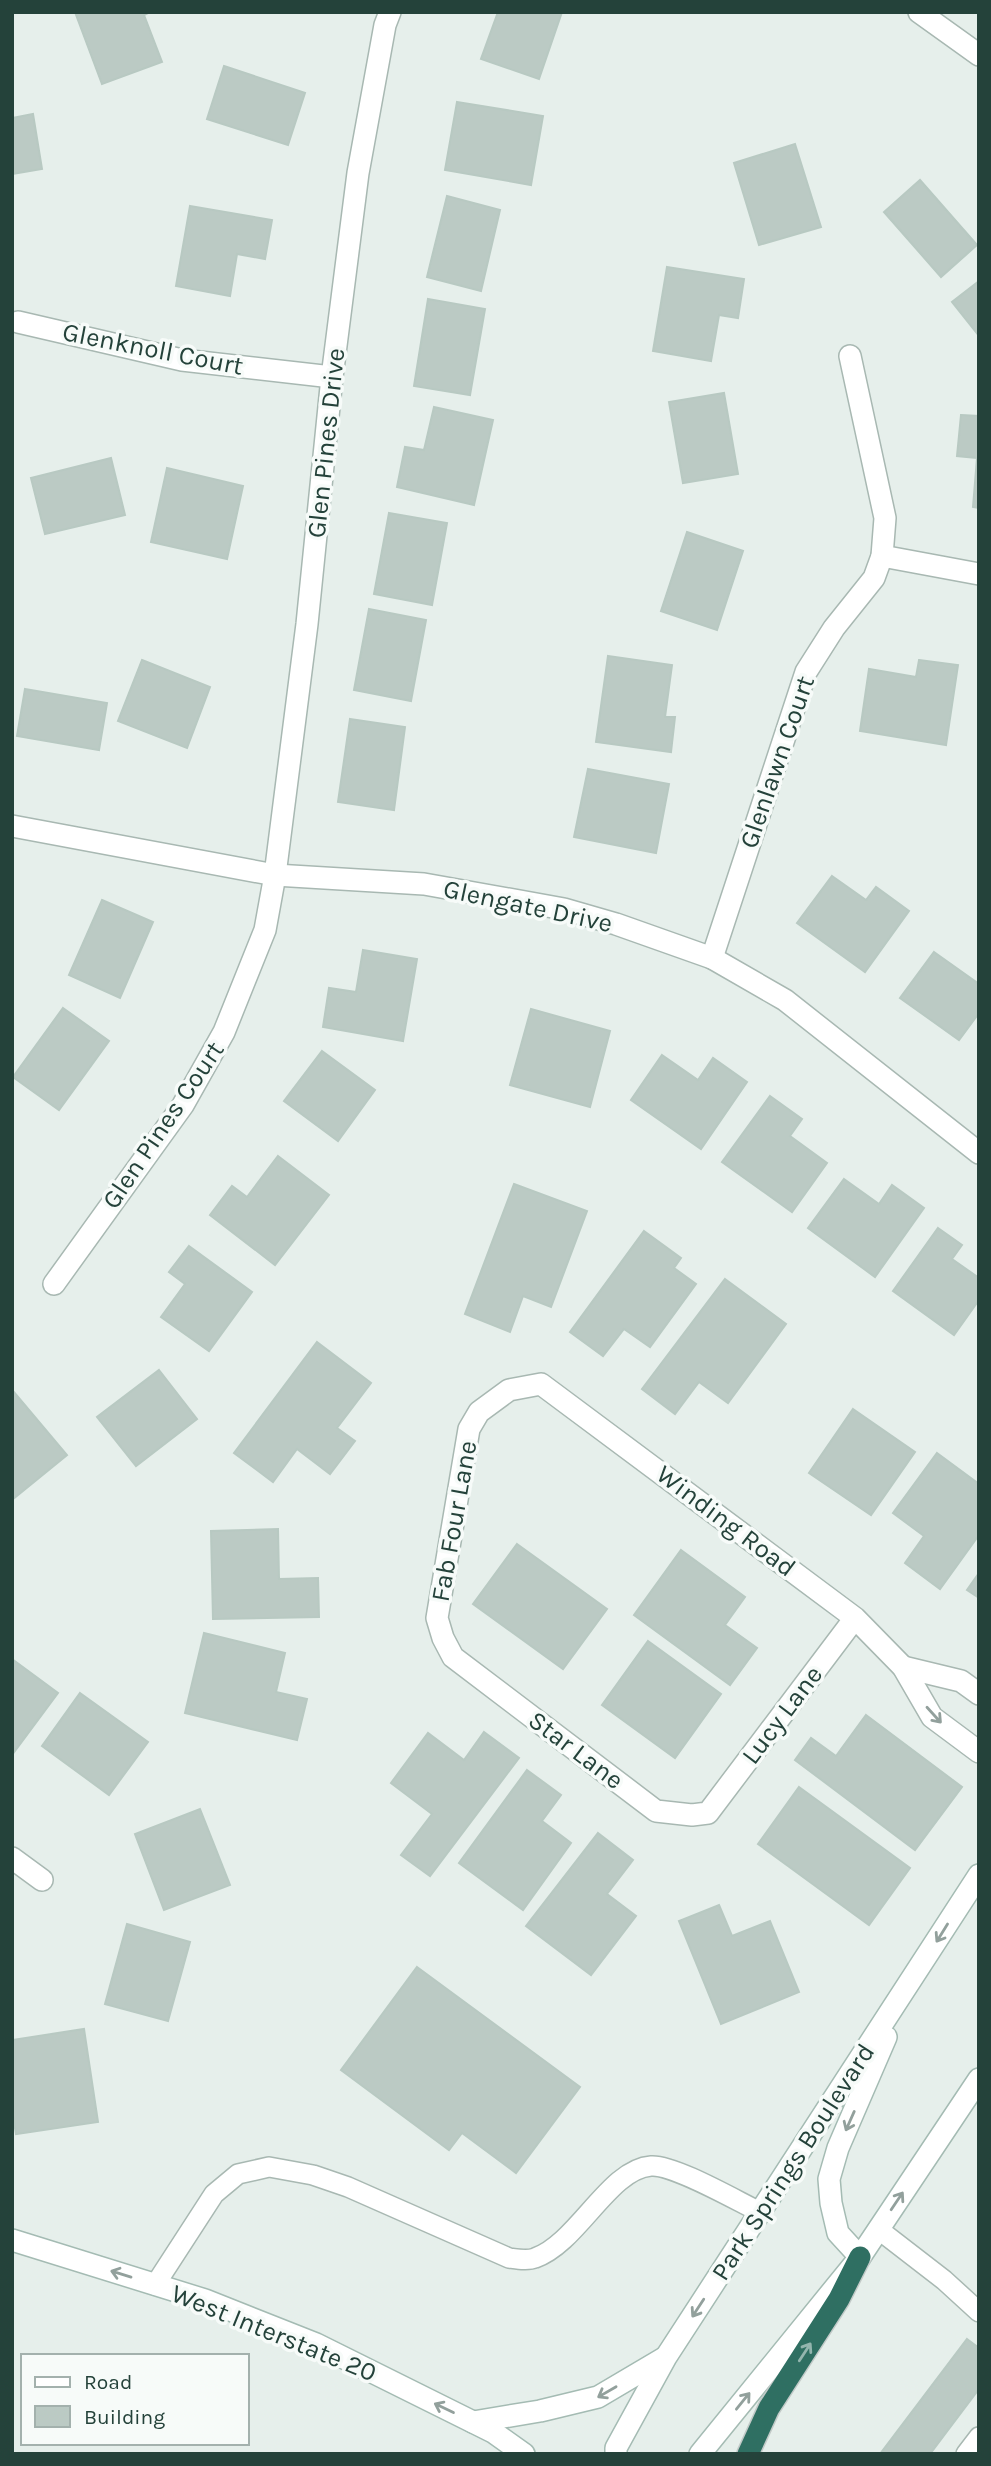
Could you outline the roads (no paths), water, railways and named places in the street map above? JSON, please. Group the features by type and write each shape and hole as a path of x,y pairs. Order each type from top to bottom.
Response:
{"highway":[{"path":"748,2454 769,2408 839,2299 860,2257"}],"street":[{"name":"Glen Pines Drive","path":"275,875 307,624 332,377 358,173 385,25 390,12"},
{"path":"919,12 979,55"},
{"name":"Glenknoll Court","path":"18,322 182,360 332,377"},
{"path":"850,356 885,518 882,556 979,574"},
{"name":"Glenlawn Court","path":"712,958 806,672 834,628 874,578 882,556"},
{"name":"Glengate Drive","path":"12,825 275,875 424,884 564,909 615,924 712,958 785,1000 979,1153"},
{"name":"Glen Pines Court","path":"54,1284 183,1104 224,1032 265,930 275,875"},
{"name":"Winding Road","path":"541,1384 855,1618 903,1667 932,1717 979,1752"},
{"name":"Fab Four Lane","path":"453,1657 437,1618 469,1429 479,1412 509,1390 541,1384"},
{"name":"Lucy Lane","path":"708,1813 855,1618"},
{"name":"Star Lane","path":"453,1657 656,1811 692,1815 708,1813"},
{"path":"903,1667 961,1681 979,1694"},
{"path":"12,1858 42,1880"},
{"name":"Park Springs Boulevard","path":"616,2454 616,2448 666,2357 979,1875"},
{"path":"860,2257 838,2233 829,2179 838,2148 906,1990"},
{"path":"700,2454 860,2257 979,2079"},
{"name":"West Interstate 20","path":"12,2240 205,2300 316,2344 493,2432 524,2454"},
{"path":"473,2422 540,2411 598,2397 666,2357"}],"lane":[{"path":"155,2285 214,2194 238,2174 269,2167 313,2175 348,2187 509,2258 533,2260 557,2247 627,2174 651,2165 672,2171 760,2212"},
{"path":"878,2229 944,2280 979,2312"},
{"path":"966,2454 979,2437"}]}
